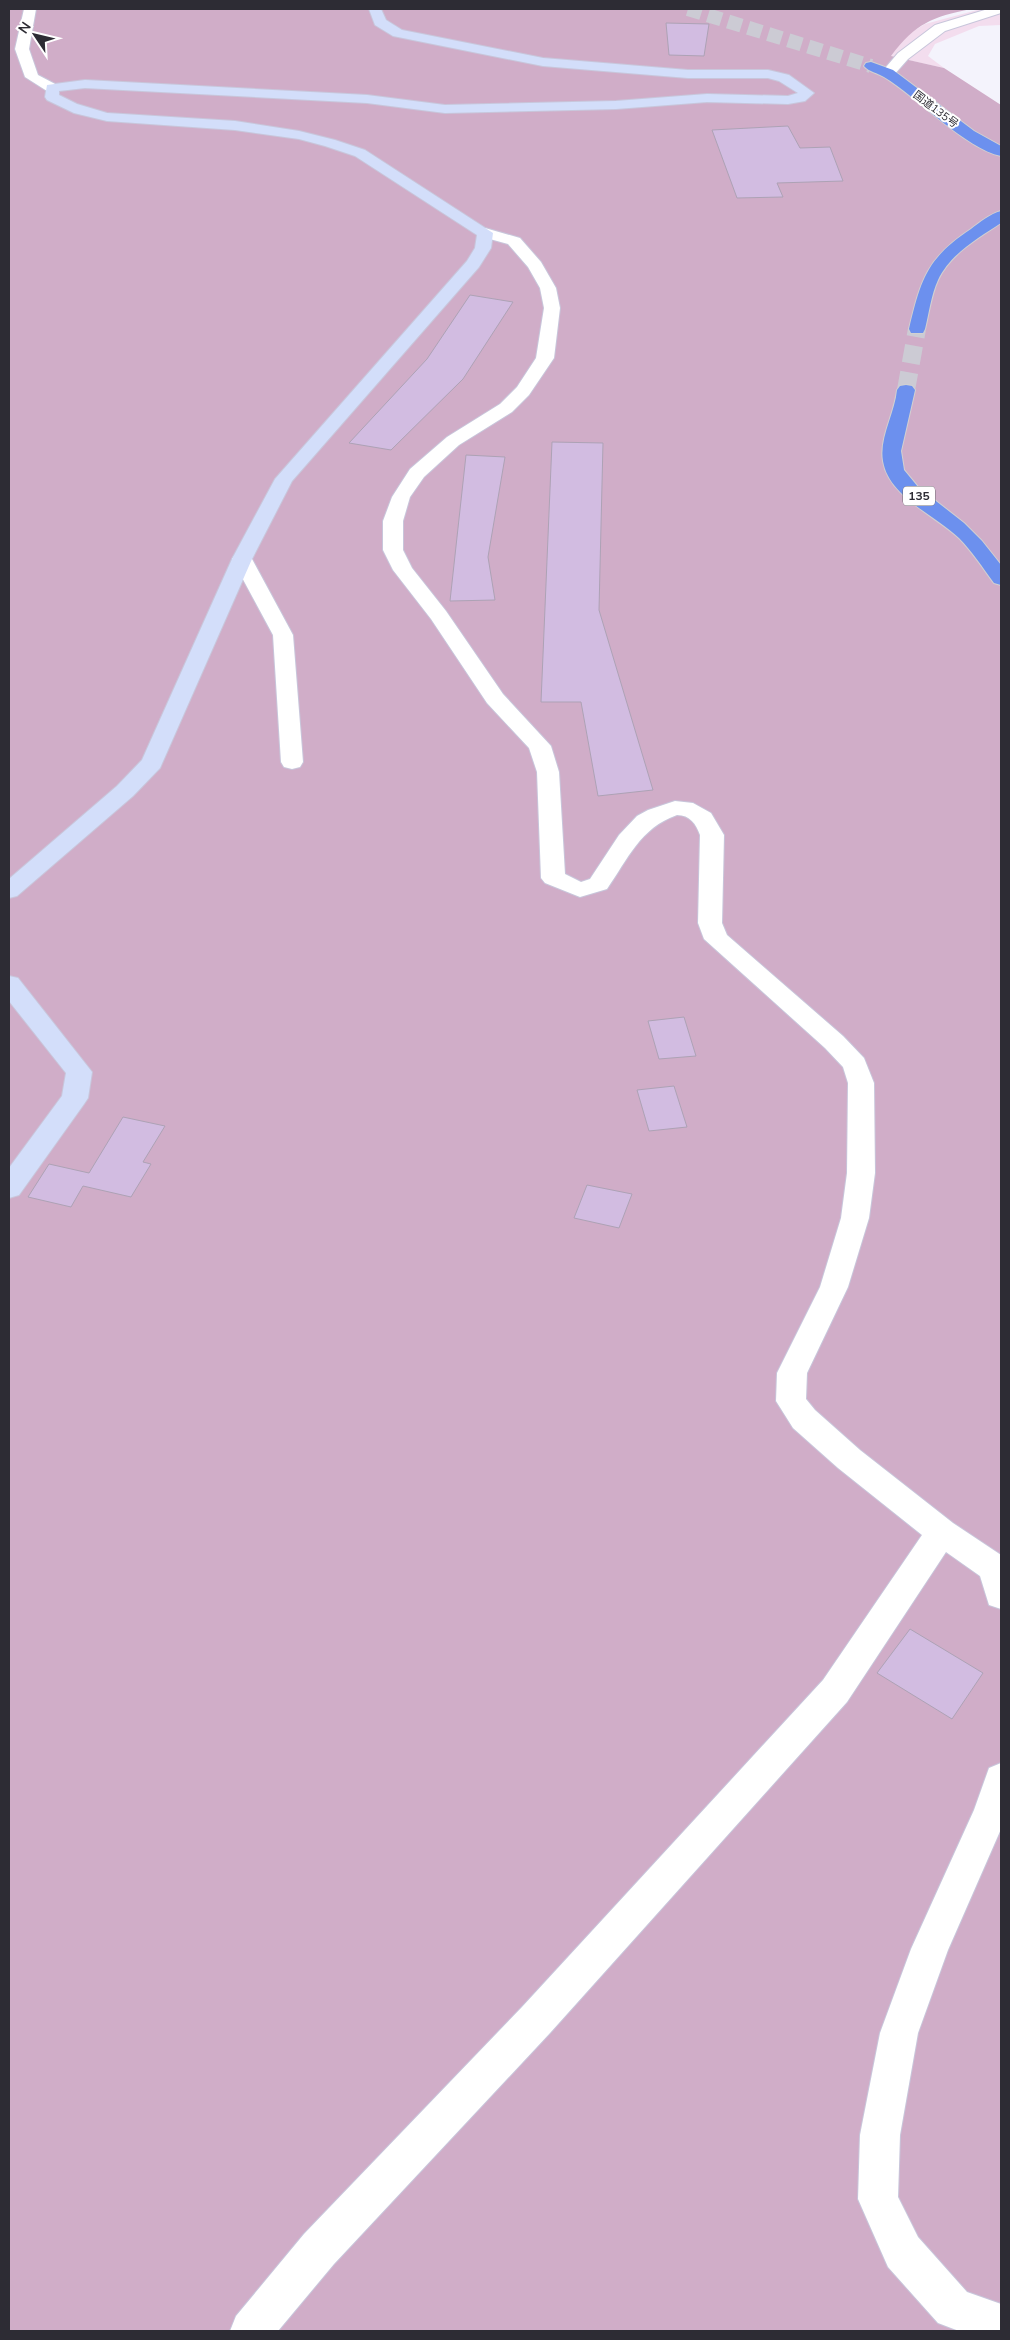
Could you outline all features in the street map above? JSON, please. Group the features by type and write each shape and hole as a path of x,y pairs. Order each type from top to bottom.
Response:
{"highway":[{"name":"国道135号","path":"871,66 888,73 969,134 1001,152"},
{"path":"917,329 930,281 941,263 955,247 1001,216"},
{"name":"135","path":"906,390 905,404 892,448 892,463 900,480 965,534 1001,579"}],"street":[{"path":"30,9 27,32 22,49 32,77 52,88 84,84 142,87 384,101 445,109 616,105 707,98 788,100 800,98 807,93 784,78 768,74 688,74 526,60 398,33 380,22 375,9"},
{"path":"888,73 903,56 940,28 1000,9"},
{"path":"52,88 52,97 64,105 107,117 269,128 341,146 360,153 485,233 514,241 534,265 548,288 552,308 544,358 523,391 506,408 453,441 417,473 401,497 393,521 393,550 403,570 439,615 495,698 540,746 548,772 553,878 580,890 599,884 627,839 644,821 654,814 681,807 697,812 707,822 712,835 710,923 716,939 834,1042 855,1064 861,1083 861,1173 855,1218 834,1288 792,1373 791,1401 804,1419 849,1459 942,1532 994,1568 1001,1595"},
{"path":"9,891 125,791 152,762 242,559 284,479 472,264 483,248 485,233"},
{"path":"242,559 283,635 292,762"},
{"path":"9,984 79,1072 75,1098 9,1188"},
{"path":"251,2331 319,2249 536,2020 835,1691 942,1532"},
{"path":"1001,1779 992,1810 930,1949 899,2034 880,2136 878,2199 903,2252 953,2308 1001,2325"}],"shaded area":[{"path":"9,9 971,9 946,15 926,23 909,36 891,56 944,68 1001,105 1001,2331 9,2331"},
{"path":"981,9 1001,9 1001,25 979,26 935,44 928,56 944,68 890,56 907,35 925,24"}],"building":[{"path":"666,23 709,24 704,56 669,55"},
{"path":"788,126 800,148 830,147 843,181 777,183 783,197 737,198 712,130"},
{"path":"470,295 513,302 463,379 391,450 349,443 427,359"},
{"path":"552,442 603,443 599,610 653,790 598,796 581,702 541,702"},
{"path":"466,455 505,457 488,557 495,600 450,601"},
{"path":"684,1017 696,1056 659,1059 648,1021"},
{"path":"674,1086 687,1127 649,1131 637,1090"},
{"path":"123,1117 165,1126 143,1162 151,1164 131,1197 83,1186 71,1207 28,1197 49,1164 89,1173"},
{"path":"587,1185 632,1194 619,1228 574,1218"},
{"path":"910,1629 983,1673 952,1719 877,1673"}],"tunnel":[{"path":"688,9 871,66"},
{"path":"906,390 917,329"}]}
